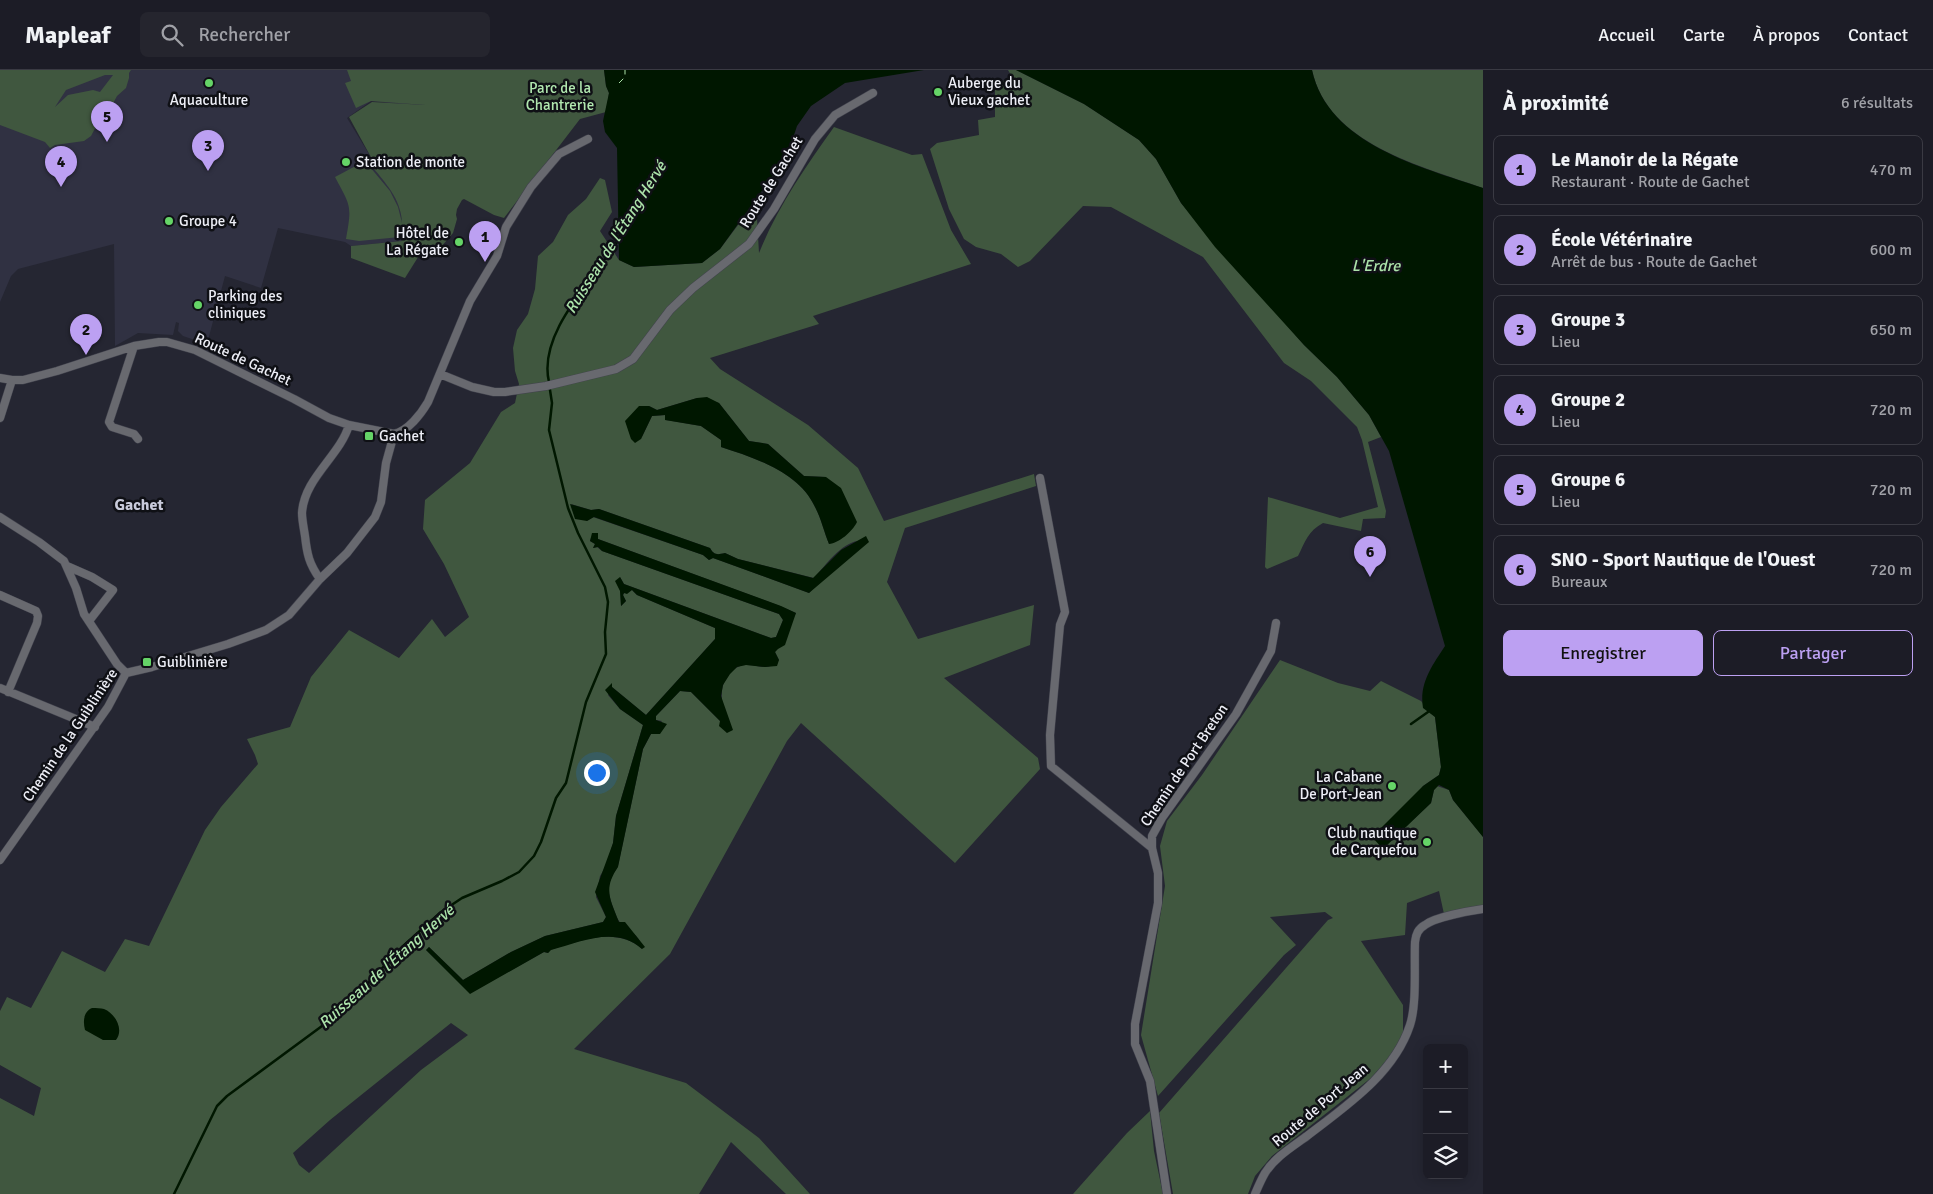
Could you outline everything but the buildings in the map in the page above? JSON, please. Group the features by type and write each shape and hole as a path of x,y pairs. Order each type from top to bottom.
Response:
{"street":[{"name":"Route de Gachet","path":"440,374 472,387 494,392 549,385 616,369 633,359 670,310 693,288 748,244 774,209 815,139 835,115 872,93"},
{"path":"394,434 403,431 424,410 470,300 497,256 506,227 531,187 560,154 588,139"},
{"name":"Route de Gachet","path":"0,378 23,380 134,346 159,342 196,350 329,418 349,425 394,434"},
{"path":"134,346 109,422 112,427 134,434 138,439"},
{"path":"0,418 12,380"},
{"path":"320,579 311,566 306,546 302,513 314,481 343,439 349,425"},
{"name":"Chemin de la Guiblinière","path":"0,860 108,707 126,673 228,644 266,630 289,615 320,579 347,554 375,517 381,502 386,463 394,434"},
{"path":"1040,478 1065,612 1060,625 1051,726 1052,766 1152,848"},
{"path":"0,517 64,561 84,614 117,664 126,673"},
{"path":"67,566 92,577 113,590 88,621"},
{"path":"0,595 36,611 38,616 8,692"},
{"name":"Chemin de Port Breton","path":"1167,1194 1150,1081 1135,1044 1134,1024 1158,903 1158,873 1152,848 1152,836 1162,818 1236,714 1260,673 1271,650 1276,623"},
{"path":"0,688 94,727"},
{"name":"Route de Port Jean","path":"1254,1194 1265,1173 1278,1158 1374,1082 1395,1056 1405,1037 1413,1013 1416,934 1426,924 1483,909"}],"shaded area":[{"path":"0,70 521,70 537,113 518,137 427,107 371,101 347,118 372,159 370,164 392,190 400,206 403,229 402,241 351,246 345,242 278,228 261,288 225,276 207,344 183,336 178,331 179,323 176,322 173,335 138,333 115,346 114,244 18,269 11,276 0,302"}],"green space":[{"path":"0,70 131,70 126,88 117,96 110,109 101,117 91,136 84,141 55,145 50,148 45,142 0,125","holes":["105,75 113,75 100,92 93,90 68,95 55,107 66,90"]},
{"name":"Parc de la Chantrerie","path":"347,70 604,70 609,93 606,112 580,119 504,218 494,215 464,199 462,200 457,209 457,219 453,233 441,247 425,246 405,278 351,258 351,246 402,241 402,225 400,237 359,241 346,239 349,206 335,177 365,161 390,191 398,207 402,223 399,206 395,198 386,184 370,164 372,159 349,117 372,102 425,105 371,101 356,108 345,83 351,81"},
{"path":"1008,70 1016,70 1084,104 1139,140 1156,159 1181,203 1304,345 1337,377 1369,415 1381,437 1368,442 1386,511 1385,518 1363,519 1361,531 1323,523 1310,533 1298,556 1267,569 1265,567 1268,497 1340,518 1378,507 1362,440 1357,427 1311,381 1284,363 1203,257 1111,207 1083,206 1030,261 1018,267 1001,254 976,247 964,239 949,209 930,149 937,143 979,135 978,120 995,117 995,82 1014,80"},
{"path":"1312,70 1483,70 1483,188 1406,161 1357,134 1337,117 1321,95"},
{"path":"834,127 912,155 922,154 951,230 971,264 813,316 819,324 710,358 720,369 808,425 858,468 884,521 1034,474 1036,486 905,528 887,582 918,639 1034,605 1030,645 944,678 1038,758 1040,769 955,863 801,723 787,741 670,954 574,1049 686,1083 759,1138 810,1194 786,1194 731,1142 699,1194 0,1194 0,1098 34,1116 41,1088 0,1065 0,1011 7,997 31,1008 62,951 105,972 125,939 149,946 205,830 221,807 258,764 247,739 290,727 311,677 349,630 399,658 432,619 445,637 469,617 444,564 423,529 425,500 470,463 501,412 515,403 519,384 515,371 513,348 517,330 528,314 535,289 538,256 553,242 568,215 586,199 600,178 605,180 612,212 600,231 619,260 634,267 702,263 720,249 756,201 759,253 783,204","holes":["697,398 719,403 749,441 768,444 804,476 826,477 829,544 815,507 808,495 798,484 775,468 721,447 721,440 701,426 666,420 666,415 652,416 641,439 649,406 657,410","571,504 591,510 599,509 710,548 716,554 725,553 738,559 814,578 840,550 858,541 809,593 713,558 709,560 703,555 593,517 587,521","597,537 598,539 796,613 775,652 779,660 766,667 740,666 732,671 726,679 722,688 722,697 727,733 720,721 691,692 680,691 656,716 656,720 662,721 651,734 643,749 618,866 611,878 609,888 610,897 618,919 637,937 642,949 632,942 621,938 598,937 585,940 550,950 548,953 544,952 470,993 426,950 429,947 463,980 511,952 545,936 603,922 606,917 596,897 600,876 606,866 613,843 616,816 643,725 620,709 608,695 612,687 646,715 715,639 715,628 637,595 632,590 625,592 623,595 626,601 621,606 620,577 624,584 771,638 776,637 783,620 779,614 602,551 597,547 593,548 595,544 590,541 591,538","451,1023 468,1035 421,1070 309,1173 299,1165 293,1153 330,1120"]},
{"path":"1280,660 1338,683 1370,691 1381,681 1421,701 1435,717 1441,767 1439,775 1423,786 1383,848 1431,803 1437,786 1449,790 1453,800 1483,837 1483,906 1444,914 1439,891 1407,903 1405,935 1361,941 1403,1005 1403,1034 1395,1051 1371,1078 1272,1156 1255,1176 1248,1194 1173,1194 1159,1113 1328,920 1333,918 1325,912 1270,917 1296,945 1284,955 1158,1096 1141,1035 1165,886 1160,846 1167,821 1202,775"},
{"path":"1150,1111 1154,1151 1163,1194 1073,1194 1127,1133"}],"water":[{"path":"604,70 924,70 845,83 811,106 797,126 787,156 720,249 702,263 634,267 619,260 617,148 605,132 603,121 609,93"},
{"name":"L'Erdre","path":"1016,70 1312,70 1321,95 1337,117 1357,134 1380,149 1406,161 1483,188 1483,837 1453,800 1449,790 1439,785 1434,790 1431,803 1383,849 1372,837 1423,786 1439,775 1441,767 1435,717 1423,708 1422,699 1428,675 1445,646 1389,451 1369,415 1337,377 1304,345 1215,247 1181,203 1156,159 1139,140 1084,104"},
{"path":"707,397 719,403 749,441 768,444 804,476 826,477 841,488 857,522 849,533 837,542 829,544 815,507 808,495 798,484 775,468 721,447 721,440 701,426 665,420 665,415 652,416 641,439 635,443 631,439 625,421 639,406 649,406 657,410 697,398"},
{"path":"570,504 591,510 599,509 710,548 716,554 725,553 738,559 813,578 841,550 866,536 869,542 809,593 713,558 709,560 703,555 594,517 587,521 575,519"},
{"path":"592,533 598,533 598,539 796,613 785,645 775,652 779,660 777,666 746,665 737,667 723,685 721,696 733,730 727,733 719,726 720,721 691,692 680,691 656,716 656,720 667,724 660,734 651,734 643,749 618,867 609,888 619,922 625,922 645,947 642,949 632,942 621,938 609,937 586,940 551,950 548,953 544,952 470,994 426,950 429,947 463,980 511,952 545,936 603,922 606,917 595,892 613,843 616,816 643,725 620,709 605,690 612,683 612,687 646,715 715,639 715,628 637,595 632,590 627,594 624,593 626,601 621,606 620,591 615,581 620,577 624,584 771,638 776,637 783,620 779,614 602,551 598,547 593,548 595,544 590,541"},
{"path":"92,1008 104,1009 115,1018 119,1027 116,1040 103,1040 85,1030 84,1018"}],"waterway":[{"name":"Ruisseau de l'Étang Hervé","path":"549,382 548,363 552,344 560,325 571,306 620,237"},
{"name":"Ruisseau de l'Étang Hervé","path":"174,1194 217,1106 227,1096 341,1012 402,947 441,912 462,898 519,872 534,856 541,842 556,798 566,783 586,702 606,654 605,632 608,602 605,587 578,533 568,508 549,430 552,403 550,390"},
{"path":"1411,724 1428,712"}],"ferry route":[{"path":"619,83 625,77 625,70"}],"place":[{"name":"Aquaculture","path":"209,83"},
{"name":"Auberge du Vieux gachet","path":"938,92"},
{"name":"Groupe 6","path":"107,142"},
{"name":"Station de monte","path":"346,162"},
{"name":"Groupe 3","path":"208,171"},
{"name":"Groupe 2","path":"61,187"},
{"name":"Groupe 4","path":"169,221"},
{"name":"Hôtel de La Régate","path":"459,242"},
{"name":"Le Manoir de la Régate","path":"485,262"},
{"name":"Parking des cliniques","path":"198,305"},
{"name":"École Vétérinaire","path":"86,355"},
{"name":"Gachet","path":"369,436"},
{"name":"SNO - Sport Nautique de l'Ouest","path":"1370,577"},
{"name":"Guiblinière","path":"147,662"},
{"name":"La Cabane De Port-Jean","path":"1392,786"},
{"name":"Club nautique de Carquefou","path":"1427,842"}],"district":[{"name":"Gachet","path":"139,504"}]}
